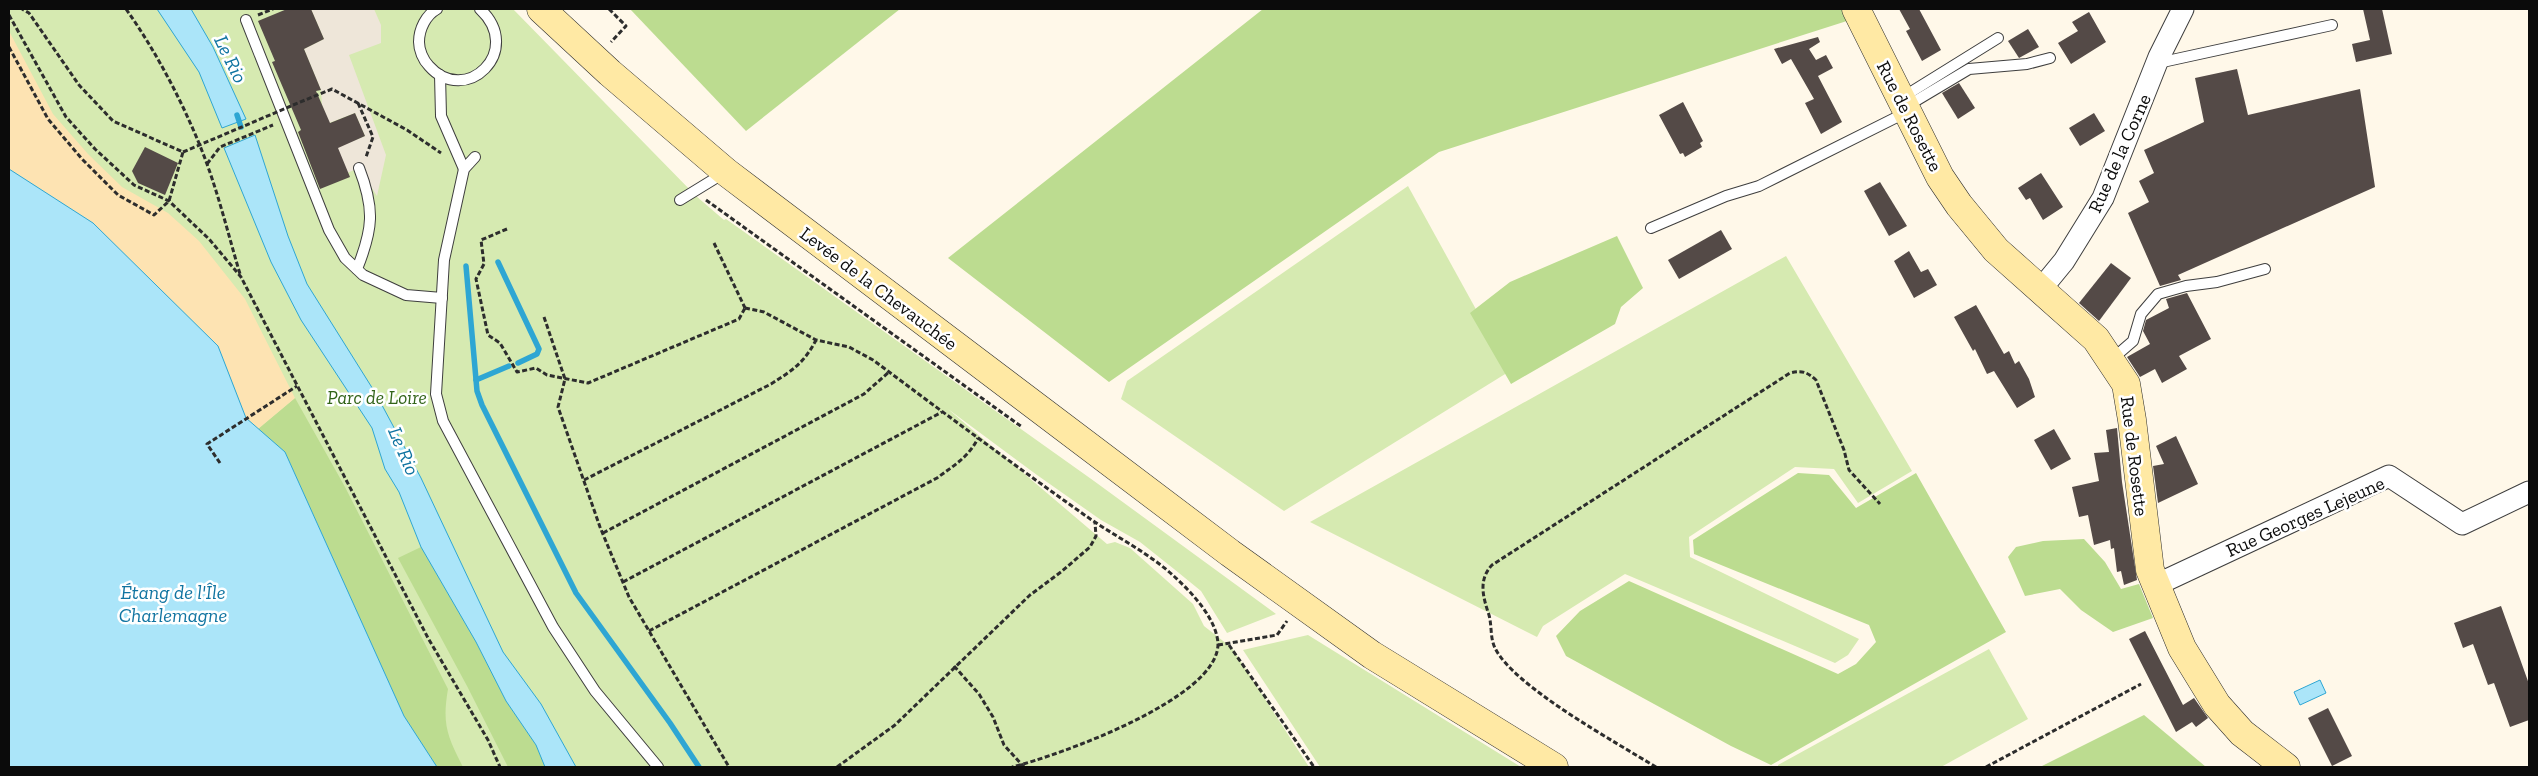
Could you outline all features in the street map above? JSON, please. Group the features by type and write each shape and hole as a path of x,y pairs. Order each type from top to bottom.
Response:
{"street":[{"name":"Levée de la Chevauchée","path":"541,9 610,73 726,172 1230,552 1372,655 1554,767"},
{"name":"Rue de Rosette","path":"1856,9 1940,177 1965,212 1996,250 2096,339 2126,384 2150,570 2182,648 2217,705 2242,733 2286,767"},
{"name":"Rue de la Corne","path":"2041,289 2064,261 2103,198 2157,63 2183,9"},
{"name":"Rue Georges Lejeune","path":"2156,585 2389,476 2462,524 2529,492"}],"lane":[{"path":"437,9 425,20 420,31 419,43 426,63 440,75 452,80 466,79 478,75 488,66 495,54 497,42 495,29 489,17 480,9"},
{"path":"246,20 329,230 345,258 358,270 380,284 406,295 442,298"},
{"path":"2157,63 2332,25"},
{"path":"1905,105 1998,38"},
{"path":"1651,228 1726,196 1758,186 1969,69 2027,64 2050,58"},
{"path":"440,75 441,116 464,169"},
{"path":"475,157 464,169 444,260 436,394 443,421 553,627 595,691 658,767"},
{"path":"358,270 367,240 372,212 368,192 359,168"},
{"path":"680,200 726,172"},
{"path":"2110,360 2133,341 2141,314 2158,294 2265,269"}],"path":[{"path":"22,9 29,13 79,85 113,121 183,152 332,89 407,130 464,169"},
{"path":"126,9 137,24 186,114 207,164 241,277 428,638 488,740 500,767"},
{"path":"609,9 626,26"},
{"path":"9,17 66,117 95,149 134,185 169,201 209,239 241,277"},
{"path":"9,47 48,119 82,159 118,195 154,215 169,201 183,152"},
{"path":"358,103 373,137 370,150 359,168"},
{"path":"207,164 220,147 269,127"},
{"path":"507,229 481,240 484,264 476,279 488,335 500,343 517,372 536,368 547,375 588,383 739,319 745,308"},
{"path":"714,243 745,308"},
{"path":"745,308 764,312 816,340 849,347 889,372 1095,523 1149,555 1179,581 1203,608 1216,633 1218,645 1213,660 1203,675 1170,702 1078,746 1023,766 1012,767"},
{"path":"544,317 565,379 558,407 603,533 623,582 649,631 729,767"},
{"path":"584,480 771,384 794,369 806,358 816,340"},
{"path":"1656,767 1563,708 1519,677 1503,661 1494,647 1493,627 1484,600 1482,581 1486,572 1492,565 1790,373 1801,370 1816,380 1844,450 1849,470 1880,504"},
{"path":"603,533 864,394 889,372"},
{"path":"220,463 207,444 297,386"},
{"path":"623,582 942,412"},
{"path":"649,631 937,478 963,459 972,449 978,438"},
{"path":"836,767 895,725 954,666 1030,595 1090,547 1096,536 1095,523"},
{"path":"1218,645 1277,635 1290,617"},
{"path":"1229,644 1314,767"},
{"path":"954,666 979,694 993,717 1004,745 1023,766"},
{"path":"1986,767 2141,684"}],"green space":[{"name":"Parc de Loire","path":"9,9 513,9 696,196 724,220 726,219 1094,481 1276,614 1227,633 1201,591 1174,569 1140,542 1101,520 1037,475 948,409 1107,544 1115,542 1130,548 1193,604 1204,626 1232,648 1309,767 9,767"},
{"path":"630,9 900,9 746,131"},
{"path":"1263,9 1843,9 1850,20 1439,152 1109,382 948,258"},
{"path":"1408,186 1510,371 1284,511 1121,399 1127,381"},
{"path":"1617,236 1643,288 1621,307 1615,324 1511,384 1470,313 1510,282"},
{"path":"1786,256 1912,471 1858,503 1834,469 1795,467 1689,537 1690,557 1859,639 1848,655 1835,663 1625,574 1543,626 1537,637 1310,522"},
{"path":"295,398 345,487 448,689 446,701 447,730 463,767 437,767 404,716 285,452 258,429"},
{"path":"1798,473 1829,475 1856,508 1916,473 2006,632 1771,765 1731,746 1566,656 1556,636 1580,611 1629,581 1838,674 1856,664 1876,642 1869,625 1694,554 1693,540"},
{"path":"2084,539 2105,562 2121,589 2139,584 2153,618 2113,632 2081,610 2060,589 2025,596 2008,557 2016,547 2043,541"},
{"path":"421,547 476,642 506,701 536,745 546,767 508,767 398,558"},
{"path":"1308,635 1521,767 1320,767 1243,650"},
{"path":"1989,649 2028,719 1941,767 1778,767 1778,765"},
{"path":"2144,715 2206,767 2040,767"}],"sand":[{"path":"9,31 53,114 88,154 122,187 168,213 199,241 245,299 295,398 258,429 246,418 218,346 93,223 9,169"}],"shaded area":[{"path":"311,9 374,9 381,25 381,43 349,55 386,155 377,196 359,168 335,178 324,153 365,136 355,113 329,123 322,105 321,90 304,49 324,39"}],"water":[{"path":"157,9 191,9 213,47 246,119 222,128 199,72"},
{"path":"255,135 288,236 307,284 376,394 421,478 503,652 541,704 576,767 545,767 536,745 506,701 476,642 421,547 399,492 385,469 372,428 301,320 271,262 224,148"},
{"name":"Étang de l'Île Charlemagne","path":"9,169 93,223 218,346 246,418 285,452 404,716 437,767 9,767"},
{"path":"2320,680 2326,693 2300,705 2294,692"}],"building":[{"path":"287,9 311,9 324,39 304,49 321,90 316,91 330,123 355,113 365,136 338,148 350,177 320,189 298,132 301,130 272,62 275,61 258,21"},
{"path":"1899,9 1919,9 1941,50 1922,61 1906,31 1910,29"},
{"path":"2363,9 2382,9 2392,54 2356,62 2352,44 2370,40"},
{"path":"2089,12 2106,42 2071,64 2058,43 2078,31 2072,22"},
{"path":"2028,29 2039,47 2019,58 2008,41"},
{"path":"1818,37 1820,42 1809,49 1816,60 1826,55 1833,68 1818,76 1842,122 1821,134 1805,103 1814,99 1791,59 1782,64 1774,49"},
{"path":"2237,69 2248,115 2360,89 2375,187 2178,275 2181,280 2160,286 2128,213 2149,202 2139,181 2154,173 2144,150 2204,122 2195,78"},
{"path":"1959,83 1975,108 1958,119 1942,93"},
{"path":"1683,102 1703,141 1700,143 1702,147 1685,157 1683,153 1680,154 1659,115"},
{"path":"2094,113 2105,131 2080,146 2069,128"},
{"path":"145,147 178,163 165,195 138,183 132,171"},
{"path":"2041,173 2063,207 2043,220 2030,198 2026,200 2018,188"},
{"path":"1880,182 1907,226 1889,236 1864,191"},
{"path":"1721,230 1732,249 1679,279 1668,260"},
{"path":"1909,251 1921,272 1928,269 1937,285 1914,298 1894,261"},
{"path":"2111,263 2131,278 2099,321 2079,303"},
{"path":"2187,293 2211,339 2179,356 2187,369 2162,383 2155,369 2140,377 2127,357 2150,344 2143,331 2146,320 2169,308 2166,299"},
{"path":"1976,305 2004,354 2009,351 2015,364 2019,361 2029,379 2035,397 2017,408 1994,371 1987,374 1975,349 1973,351 1954,317"},
{"path":"2117,428 2122,482 2137,580 2124,585 2121,571 2117,572 2114,548 2111,549 2110,540 2094,545 2088,515 2079,517 2072,487 2099,481 2094,453 2109,452 2106,430"},
{"path":"2054,429 2071,459 2051,470 2034,440"},
{"path":"2176,436 2198,484 2158,503 2153,466 2164,464 2156,446"},
{"path":"2501,606 2529,684 2529,720 2510,727 2494,683 2488,685 2473,644 2463,648 2454,623"},
{"path":"2145,631 2183,705 2194,698 2208,718 2196,727 2192,722 2176,732 2129,639"},
{"path":"2328,708 2352,756 2332,766 2308,718"}],"waterway":[{"name":"Le Rio","path":"237,115 241,127"},
{"path":"498,262 539,349 537,354 518,363"},
{"path":"466,266 477,391 482,405 576,593 670,723 699,767"},
{"path":"476,380 509,366"}]}
